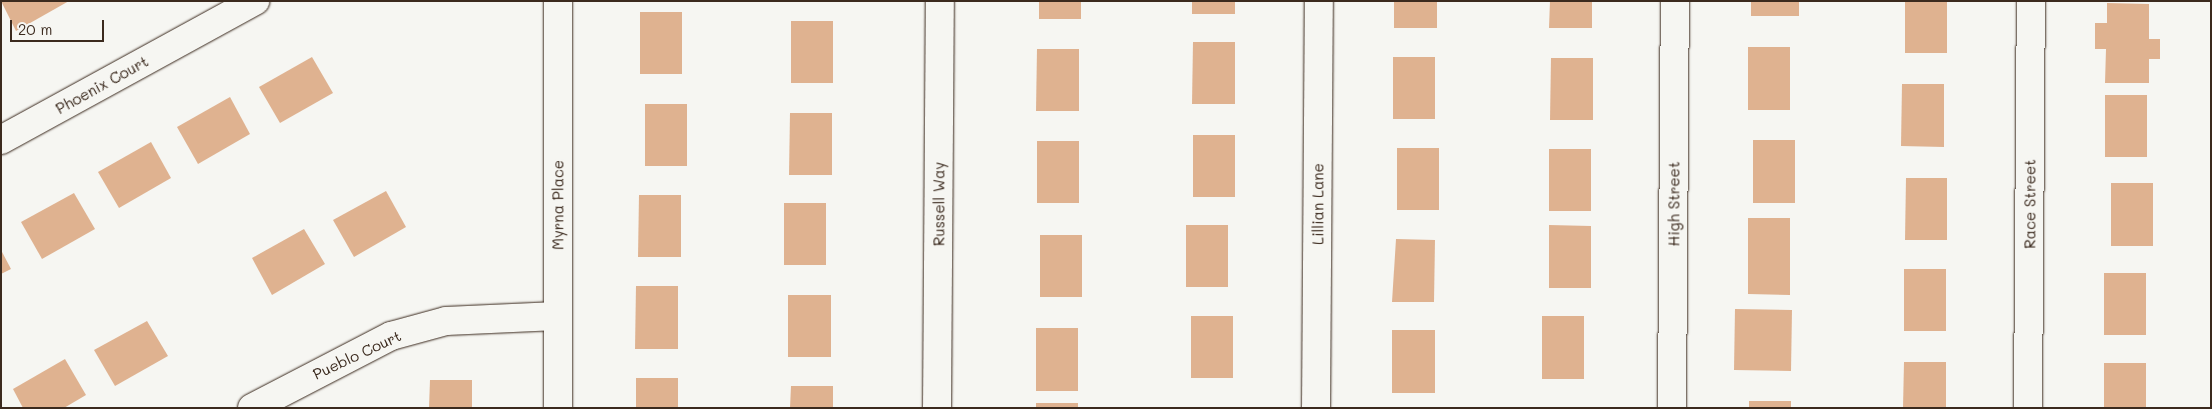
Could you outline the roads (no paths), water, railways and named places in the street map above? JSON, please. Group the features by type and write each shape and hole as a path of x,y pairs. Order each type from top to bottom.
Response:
{"street":[{"name":"Phoenix Court","path":"1,140 255,1"},
{"name":"Myrna Place","path":"558,1 558,408"},
{"name":"Russell Way","path":"937,408 940,1"},
{"name":"Lillian Lane","path":"1316,408 1319,1"},
{"name":"High Street","path":"1672,408 1675,1"},
{"name":"Race Street","path":"2028,408 2031,1"},
{"name":"Pueblo Court","path":"252,408 391,336 446,321 557,316"}]}
